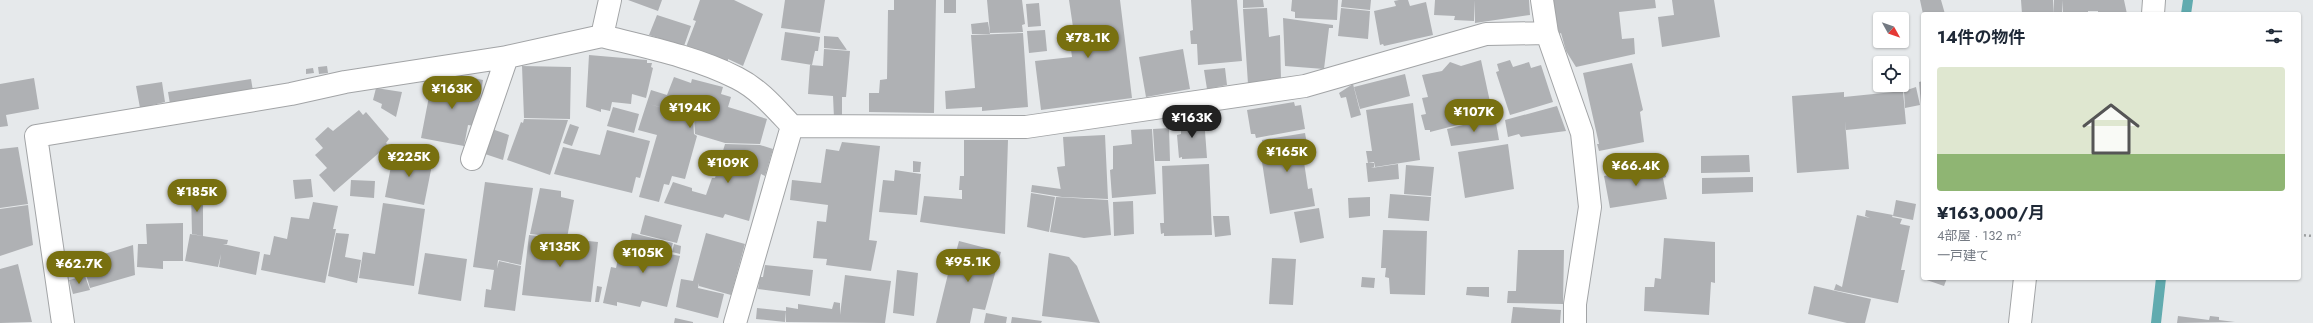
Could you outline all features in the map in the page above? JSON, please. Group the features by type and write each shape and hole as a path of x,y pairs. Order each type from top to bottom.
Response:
{"street":[{"path":"602,36 610,0"},
{"path":"1542,0 1546,32 1582,133 1590,207 1575,304 1574,323"},
{"path":"2153,12 2154,0"},
{"path":"63,323 36,136 291,94 345,82 507,57 602,36 679,56 737,78 767,99 792,126 1026,127 1305,86 1486,34 1546,32"},
{"path":"472,159 507,57"},
{"path":"735,323 792,126"},
{"path":"2020,323 2025,280"}],"path":[{"path":"2301,235 2313,236"}],"building":[{"path":"628,0 662,0 658,11"},
{"path":"700,0 734,0 763,14 743,66 728,59 728,62 686,47 696,21 693,20"},
{"path":"785,0 825,0 820,33 781,28"},
{"path":"894,0 936,0 934,113 869,112 869,93 879,93 880,80 887,79 888,10 894,10"},
{"path":"944,0 956,0 956,13 944,13"},
{"path":"987,0 1022,0 1025,24 1022,25 1023,32 990,33"},
{"path":"1069,0 1120,0 1132,98 1041,110 1035,61 1072,57 1068,27 1073,27"},
{"path":"1191,0 1237,0 1242,61 1198,65 1197,44 1191,44 1190,31 1193,30"},
{"path":"1243,0 1263,0 1264,7 1243,8"},
{"path":"1292,0 1338,0 1337,20 1295,18 1295,12 1291,11"},
{"path":"1342,0 1371,0 1370,10 1341,7"},
{"path":"1408,0 1410,6 1426,2 1433,35 1384,46 1383,44 1380,45 1374,11 1396,6 1394,1"},
{"path":"1435,0 1475,0 1474,21 1454,20 1455,16 1434,15"},
{"path":"1475,0 1529,0 1530,15 1475,23"},
{"path":"1553,0 1655,0 1656,8 1619,12 1622,39 1634,38 1635,54 1576,67 1566,51 1561,33 1559,34"},
{"path":"1672,0 1714,0 1720,37 1662,47 1658,17 1674,15"},
{"path":"1920,0 1941,0 1944,12 1923,12"},
{"path":"2021,0 2053,0 2054,12 2022,12"},
{"path":"2054,0 2062,0 2062,12 2054,12"},
{"path":"2062,0 2124,0 2127,12 2088,11 2063,12"},
{"path":"1039,3 1041,26 1028,27 1026,4"},
{"path":"1267,8 1269,37 1280,35 1281,80 1248,84 1243,9"},
{"path":"1341,8 1370,11 1368,39 1338,36"},
{"path":"657,15 691,26 684,46 649,35"},
{"path":"1283,18 1333,25 1333,28 1329,28 1324,69 1285,66"},
{"path":"988,22 990,34 972,34 971,24"},
{"path":"1045,30 1047,51 1029,53 1027,31"},
{"path":"785,32 820,37 818,51 815,51 812,65 781,60"},
{"path":"1023,33 1028,107 982,111 982,107 946,109 945,91 975,88 971,35"},
{"path":"824,36 838,37 847,50 824,48"},
{"path":"824,49 850,51 846,97 842,97 842,118 834,118 833,96 808,94 810,65 823,66"},
{"path":"1183,49 1190,89 1146,97 1139,57"},
{"path":"589,55 647,60 647,63 652,63 651,67 653,68 646,98 632,94 631,104 612,102 610,111 601,109 601,112 586,107"},
{"path":"1481,60 1493,116 1430,132 1430,130 1425,130 1421,115 1426,114 1422,98 1428,97 1422,75 1442,71 1450,62 1461,66"},
{"path":"1510,60 1513,67 1529,62 1531,68 1541,65 1553,102 1510,115 1496,72 1499,71 1497,64"},
{"path":"1632,63 1643,110 1640,112 1644,142 1599,151 1597,144 1599,144 1583,73"},
{"path":"327,66 328,73 319,74 318,67"},
{"path":"522,66 571,67 570,119 524,118"},
{"path":"313,68 314,73 306,74 306,69"},
{"path":"1225,68 1227,85 1207,89 1204,70"},
{"path":"1405,74 1410,96 1360,109 1354,87"},
{"path":"458,75 483,80 475,126 468,125 464,146 421,138 431,86 442,87 444,77 456,80"},
{"path":"674,77 691,83 692,79 723,87 721,94 731,97 728,107 767,119 760,144 725,143 695,134 694,116 682,113 686,99 681,113 649,104 693,117 694,134 697,136 685,179 672,176 669,185 664,184 659,202 639,197 657,135 638,130 651,90 667,95"},
{"path":"34,78 39,109 6,115 8,126 0,127 0,84"},
{"path":"251,79 253,91 170,104 168,92"},
{"path":"162,82 165,102 140,108 136,86"},
{"path":"1919,82 1921,82 1921,104"},
{"path":"1353,84 1361,115 1351,118 1346,97 1341,98 1339,93"},
{"path":"1916,87 1920,105 1905,108 1904,92 1909,92 1909,89"},
{"path":"376,88 402,92 396,117 381,108 382,104 373,100"},
{"path":"1844,92 1844,97 1903,92 1906,124 1846,130 1845,121 1849,169 1797,173 1792,96"},
{"path":"1294,102 1295,106 1301,105 1305,129 1256,138 1255,134 1251,134 1247,110"},
{"path":"1413,103 1420,160 1375,167 1374,162 1368,163 1366,151 1372,151 1366,110"},
{"path":"1557,106 1566,131 1521,137 1519,134 1508,137 1505,120"},
{"path":"613,107 639,114 634,133 607,126"},
{"path":"359,110 363,115 366,112 389,139 386,143 388,145 334,192 319,175 327,168 315,155 323,148 315,139 328,127 333,131"},
{"path":"1495,117 1499,140 1451,146 1447,129"},
{"path":"1204,118 1207,158 1179,158 1177,135 1181,134 1181,119"},
{"path":"524,119 568,120 550,175 507,160 521,122 523,123"},
{"path":"570,124 579,127 572,146 563,143"},
{"path":"1169,128 1170,161 1155,161 1153,129"},
{"path":"492,129 509,135 503,160 485,154"},
{"path":"1152,129 1156,194 1112,198 1110,170 1113,169 1113,146 1132,144 1131,130"},
{"path":"607,130 650,141 640,178 636,177 632,193 554,174 563,147 600,155"},
{"path":"1305,133 1310,161 1304,162 1308,189 1312,188 1315,206 1270,214 1262,162 1264,161 1262,140"},
{"path":"1105,135 1108,199 1062,197 1057,167 1065,166 1063,137"},
{"path":"964,140 1008,140 1005,234 920,222 924,196 962,199 962,190 959,190 960,176 964,176"},
{"path":"842,142 880,146 869,240 877,241 871,271 826,265 827,259 813,258 817,221 826,222 828,205 790,200 792,180 821,183 826,149 839,151"},
{"path":"725,144 760,145 773,149 765,176 761,174 749,221 725,214 723,218 664,203 673,182 692,188 692,191 706,195 712,178 715,178"},
{"path":"1508,144 1514,189 1465,198 1458,152"},
{"path":"18,147 28,204 0,208 0,149"},
{"path":"394,151 433,160 424,205 385,197"},
{"path":"1749,155 1750,172 1701,173 1701,156"},
{"path":"913,161 921,162 920,172 913,172"},
{"path":"1366,163 1374,163 1374,167 1371,168 1398,164 1399,179 1368,182"},
{"path":"1209,164 1212,235 1164,236 1164,233 1161,234 1160,223 1164,223 1162,166"},
{"path":"1406,165 1434,167 1431,196 1404,194"},
{"path":"1664,166 1666,177 1663,178 1667,199 1610,208 1604,176"},
{"path":"895,170 921,174 917,215 879,212 883,180 894,181"},
{"path":"1753,177 1753,192 1702,194 1702,178"},
{"path":"311,179 313,197 295,199 293,180"},
{"path":"351,180 375,181 374,198 350,196"},
{"path":"485,182 533,188 521,265 498,260 497,268 499,261 521,266 515,311 484,307 486,289 491,290 494,270 473,267"},
{"path":"1032,185 1061,189 1062,197 1031,192"},
{"path":"540,188 561,191 561,197 574,200 567,238 530,234"},
{"path":"191,192 203,192 203,236 192,234"},
{"path":"1031,193 1055,197 1049,232 1027,227"},
{"path":"1390,194 1431,197 1429,221 1388,218"},
{"path":"1056,197 1108,200 1111,235 1084,238 1050,232"},
{"path":"1370,197 1370,216 1349,218 1348,198"},
{"path":"1896,200 1916,204 1913,220 1893,216"},
{"path":"1133,201 1134,234 1114,236 1113,202"},
{"path":"313,202 338,206 333,229 336,229 325,283 261,270 264,254 270,255 274,236 287,239 291,217 309,219"},
{"path":"383,203 425,209 414,286 359,278 363,252 375,254"},
{"path":"28,205 33,245 0,256 0,209"},
{"path":"1319,208 1324,238 1300,243 1294,212"},
{"path":"1866,210 1893,215 1892,217 1902,219 1900,224 1910,226 1901,270 1905,270 1898,303 1834,290 1836,284 1842,287 1857,215 1870,218 1865,216"},
{"path":"645,215 682,225 677,243 640,234"},
{"path":"1213,216 1229,216 1231,235 1215,237"},
{"path":"183,223 183,261 163,261 163,269 137,267 138,244 147,244 146,224"},
{"path":"1383,230 1427,231 1425,295 1390,294 1389,278 1385,277 1386,268 1381,268"},
{"path":"336,233 349,234 345,257 361,260 357,283 328,276"},
{"path":"632,233 673,243 670,254 680,256 667,307 642,301 640,307 617,302 617,306 603,303 611,267 616,268 619,255 627,257"},
{"path":"706,233 745,244 731,295 699,286 699,283 698,288 724,294 718,318 676,307 681,279 693,281"},
{"path":"190,234 228,240 227,244 223,244 260,252 256,275 219,267 221,254 218,267 185,261"},
{"path":"529,235 598,242 591,302 522,295"},
{"path":"1664,238 1715,242 1715,283 1711,282 1709,315 1644,311 1645,287 1654,287 1655,278 1661,279"},
{"path":"959,241 1001,252 985,310 973,308 970,323 936,323 949,270 951,271"},
{"path":"674,244 681,246 680,254 672,252"},
{"path":"133,245 135,275 90,288 82,261"},
{"path":"1518,250 1564,250 1563,304 1507,303 1508,291 1516,291"},
{"path":"425,253 467,259 461,301 418,294"},
{"path":"1049,253 1069,257 1077,266 1100,323 1042,316"},
{"path":"1272,258 1296,259 1293,305 1269,304"},
{"path":"18,264 32,322 0,323 0,269"},
{"path":"765,265 813,270 810,296 758,289 760,277 763,277"},
{"path":"897,270 918,273 914,316 893,313"},
{"path":"845,275 891,281 885,323 786,322 786,307 798,309 798,304 832,309 834,302 840,303 840,315"},
{"path":"85,276 90,290 73,294 69,280"},
{"path":"1362,277 1375,278 1374,288 1361,287"},
{"path":"1927,280 1946,280 1944,286"},
{"path":"597,286 602,287 599,302 595,302"},
{"path":"1814,286 1871,299 1865,323 1847,323 1808,314"},
{"path":"1467,287 1489,287 1489,297 1466,295"},
{"path":"1513,307 1561,310 1560,323 1511,323"},
{"path":"757,308 786,311 785,322 756,319"},
{"path":"986,313 1007,317 1006,323 984,323"},
{"path":"2178,316 2209,320 2210,316 2219,317 2219,320 2235,322 2177,323"},
{"path":"1012,317 1042,321 1041,323 1011,323"},
{"path":"675,318 693,322 693,323 674,323"}],"waterway":[{"path":"2186,12 2188,0"},
{"path":"2156,323 2161,280"}]}
